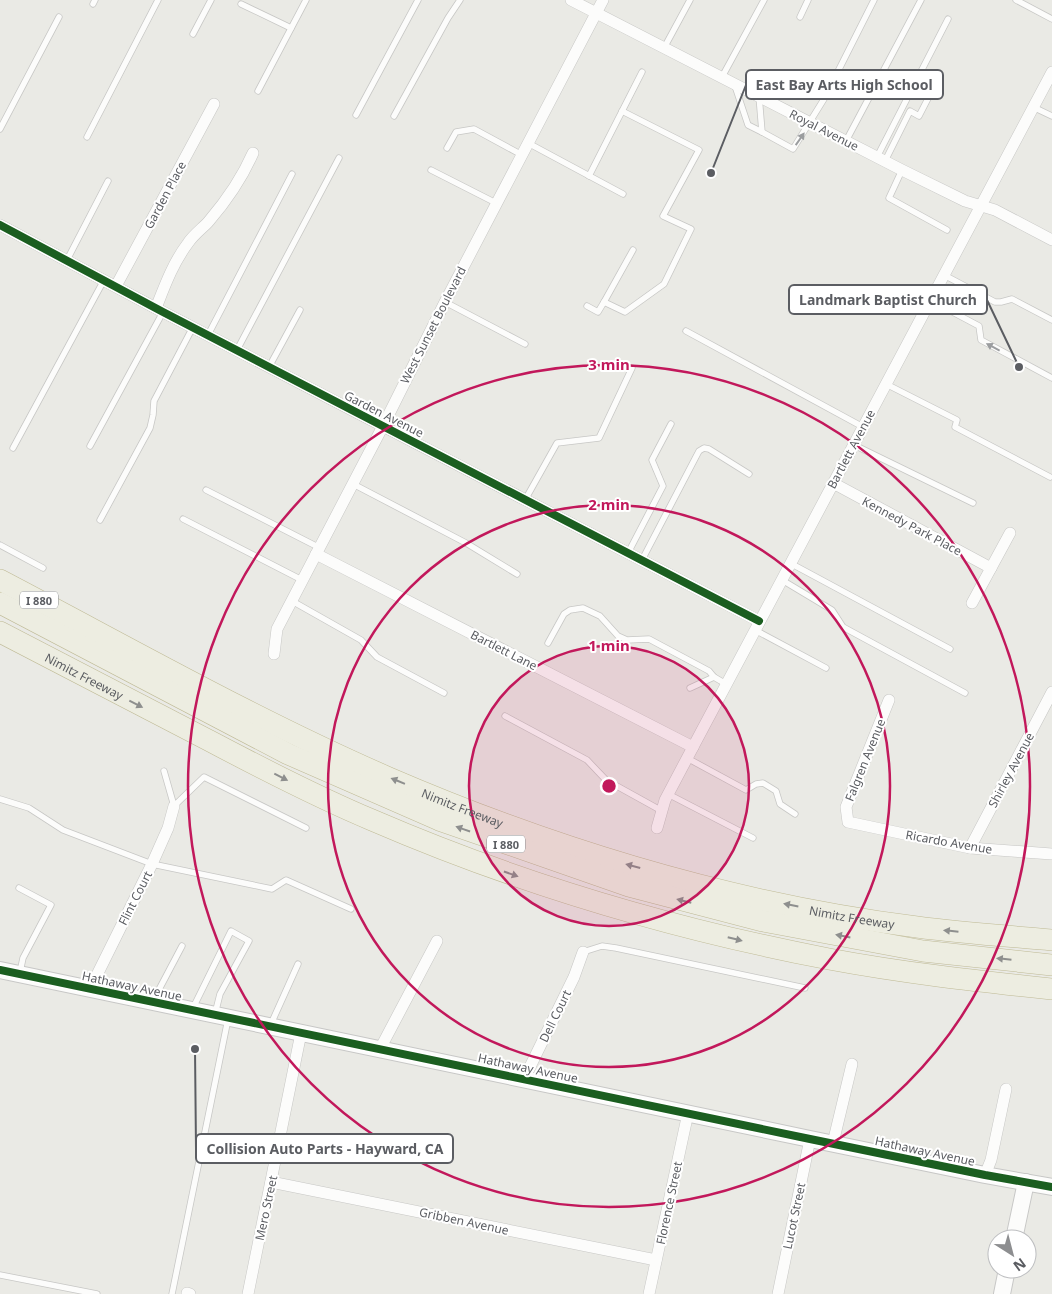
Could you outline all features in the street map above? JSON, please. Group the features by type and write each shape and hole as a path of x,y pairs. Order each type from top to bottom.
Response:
{"highway":[{"name":"Nimitz Freeway","path":"0,580 247,711 322,747 468,810 614,861 764,900 915,927 1052,940"},
{"name":"I 880","path":"0,603 288,754 439,820 620,883 763,921 923,951 1052,965"},
{"name":"Nimitz Freeway","path":"0,632 302,788 371,820 450,852 598,902 678,925 751,943 829,959 903,971 1052,989"},
{"path":"0,643 106,688"}],"street":[{"name":"Royal Avenue","path":"571,0 902,170 965,201 995,210 1052,240"},
{"name":"West Sunset Boulevard","path":"274,654 277,629 496,203 603,0"},
{"name":"Bartlett Avenue","path":"657,828 668,794 692,747 1052,72"},
{"name":"Garden Place","path":"116,286 214,104"},
{"path":"160,310 174,262 189,240 208,222 234,188 245,171 253,153"},
{"name":"Garden Avenue","path":"1,229 67,260 642,560 757,625"},
{"name":"Kennedy Park Place","path":"833,483 991,568"},
{"path":"972,604 1010,533"},
{"name":"Bartlett Lane","path":"318,550 692,747"},
{"name":"Shirley Avenue","path":"970,848 1052,692"},
{"name":"Falgren Avenue","path":"848,822 846,807 889,700"},
{"name":"Flint Court","path":"90,988 152,864 168,828 174,806"},
{"name":"Ricardo Avenue","path":"848,822 970,848 1052,854"},
{"path":"380,1050 437,941"},
{"name":"Dell Court","path":"524,1079 574,977 583,952"},
{"name":"Hathaway Avenue","path":"0,970 810,1139 1052,1187"},
{"name":"Mero Street","path":"248,1294 301,1033"},
{"path":"833,1143 852,1064"},
{"path":"985,1175 991,1160 1006,1089"},
{"name":"Florence Street","path":"649,1294 688,1113"},
{"name":"Lucot Street","path":"778,1294 810,1139"},
{"name":"Gribben Avenue","path":"271,1182 656,1260"},
{"path":"1016,1229 1026,1182"},
{"path":"1002,1294 1005,1279"}],"lane":[{"path":"87,137 158,0"},
{"path":"193,34 211,0"},
{"path":"258,91 306,0"},
{"path":"356,115 418,0"},
{"path":"394,116 448,18 460,0"},
{"path":"664,48 690,0"},
{"path":"722,77 764,0"},
{"path":"800,17 808,0"},
{"path":"735,84 748,125 793,149 811,123 874,0"},
{"path":"846,141 921,0"},
{"path":"1016,0 1052,19"},
{"path":"241,4 291,28"},
{"path":"0,129 59,17"},
{"path":"881,159 948,19"},
{"path":"589,176 642,72"},
{"path":"881,159 910,111 919,116 937,81"},
{"path":"758,96 762,132"},
{"path":"1033,107 1052,116"},
{"path":"604,302 625,312 664,284 691,230 663,216 699,150 622,111"},
{"path":"446,148 456,132 474,129 522,155"},
{"path":"528,143 623,194"},
{"path":"237,350 339,158"},
{"path":"431,170 496,203"},
{"path":"902,170 889,198 947,230"},
{"path":"208,335 292,174"},
{"path":"67,260 108,180"},
{"path":"587,306 598,312 633,250"},
{"path":"944,276 995,302 1012,299 1052,320"},
{"path":"13,448 104,280"},
{"path":"930,300 979,326 982,340 1052,378"},
{"path":"445,302 525,344"},
{"path":"90,446 160,310"},
{"path":"269,367 300,310"},
{"path":"100,520 150,428 154,401 193,327"},
{"path":"686,331 863,427"},
{"path":"525,500 558,443 599,438 632,368"},
{"path":"886,384 957,420 955,427 1050,477"},
{"path":"628,553 663,486 652,460 671,424"},
{"path":"853,445 973,503"},
{"path":"642,560 699,451 704,448 710,449 749,474"},
{"path":"353,484 457,539 517,574"},
{"path":"206,490 318,550"},
{"path":"182,519 302,580"},
{"path":"0,545 43,568"},
{"path":"790,563 950,649"},
{"path":"781,580 823,603 832,610 843,626 965,693"},
{"path":"292,601 361,640 377,657 444,693"},
{"path":"548,642 564,614 570,610 583,608 600,616 618,636 627,640 649,640 709,671 714,677 726,684"},
{"path":"757,625 826,668"},
{"path":"690,688 714,677"},
{"path":"505,716 587,760 606,780 662,811"},
{"path":"687,758 746,790 756,784 763,783 776,791 780,804 795,814"},
{"path":"164,771 174,806 204,777 306,828"},
{"path":"668,794 753,838"},
{"path":"0,799 30,808 63,830 152,864 272,889 286,880 351,908"},
{"path":"19,888 51,905 24,958 20,974"},
{"path":"172,1294 221,1016 220,994 249,941 231,931 192,1010"},
{"path":"153,1002 182,946"},
{"path":"583,952 602,946 616,948 805,988"},
{"path":"270,1026 298,964"},
{"path":"0,1275 97,1294"}],"cycle path":[{"path":"0,225 163,312 759,621"},
{"path":"0,970 810,1139 1052,1187"}],"place":[{"name":"East Bay Arts High School","path":"711,173"},
{"name":"Landmark Baptist Church","path":"1019,367"},
{"name":"Collision Auto Parts - Hayward, CA","path":"195,1049"}]}
